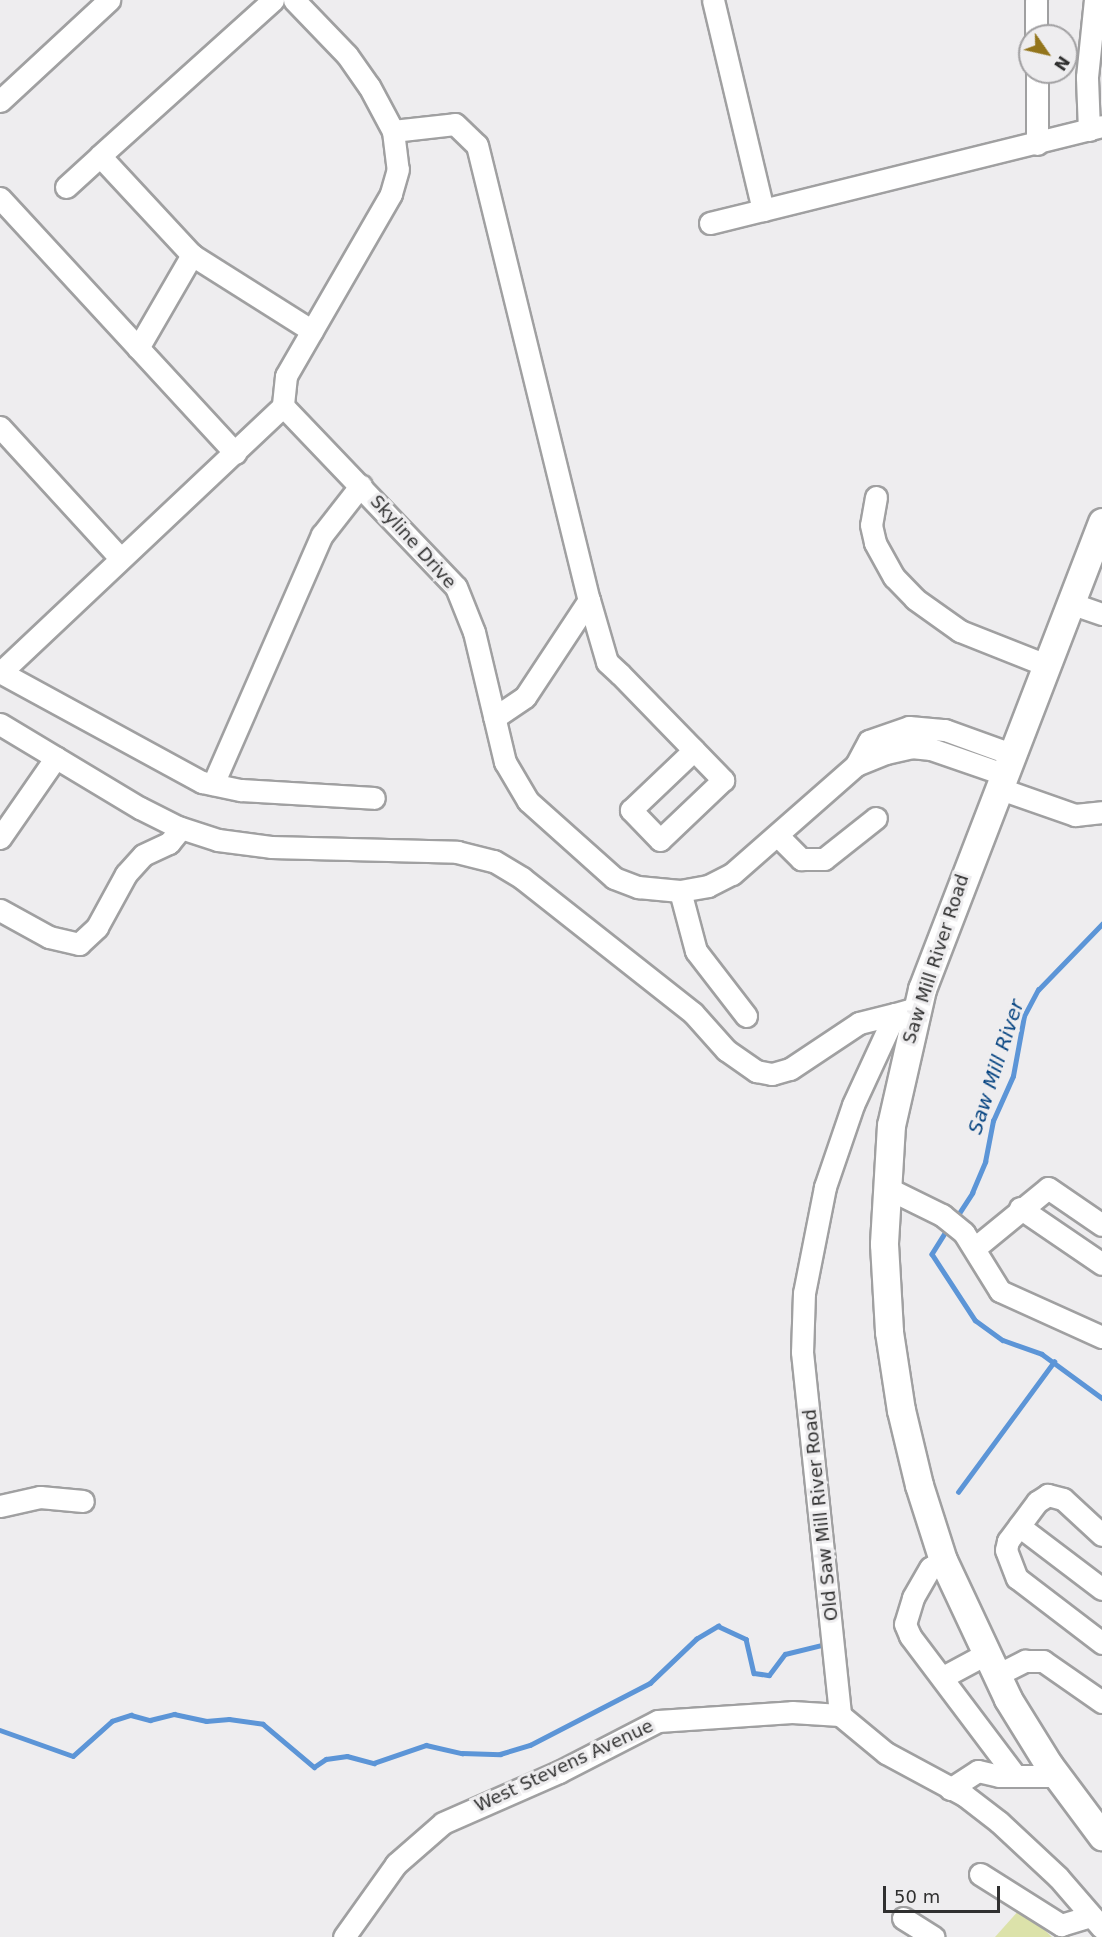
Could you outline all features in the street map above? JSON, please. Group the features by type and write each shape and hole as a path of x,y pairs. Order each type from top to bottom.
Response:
{"main road":[{"name":"Saw Mill River Road","path":"1102,522 1004,772 906,1011 885,1187 885,1270 896,1382 919,1485 943,1560 990,1665 1057,1776 1102,1836"}],"street":[{"path":"0,101 109,0"},
{"path":"66,187 273,0"},
{"path":"294,0 347,55 393,131 398,169 391,194 286,376 283,406 0,672 180,773 213,784 374,798"},
{"path":"712,0 763,210"},
{"path":"1036,0 1036,24"},
{"path":"710,223 1095,128 1087,77 1095,1"},
{"path":"1036,84 1037,144"},
{"path":"393,131 454,124 477,144 589,600 607,662 694,750"},
{"path":"100,156 192,255 312,331"},
{"path":"0,198 235,453"},
{"path":"138,348 192,255"},
{"name":"Skyline Drive","path":"283,406 361,485 456,587 474,632 494,718 514,782 581,851 625,883 680,891 721,881 778,836 856,765 902,749 921,747 1004,772 1067,813 1102,812"},
{"path":"0,427 120,558"},
{"path":"213,784 322,535 361,485"},
{"path":"876,497 871,525 875,543 894,577 915,599 960,631 1046,664"},
{"path":"494,718 525,697 589,600"},
{"path":"1070,603 1102,614"},
{"path":"0,724 181,828 218,840 271,847 457,852 494,861 522,878 693,1013 726,1050 756,1071 772,1074 790,1069 859,1023 906,1011"},
{"path":"0,838 56,757"},
{"path":"778,836 801,859 824,858 876,818"},
{"path":"0,910 49,937 79,944 98,927 126,874 143,855 169,843 181,828"},
{"path":"680,891 696,951 746,1017"},
{"name":"Old Saw Mill River Road","path":"840,1714 802,1352 804,1293 825,1187 838,1146 880,1041 906,1011"},
{"path":"885,1187 942,1215 970,1240 999,1291 1102,1337"},
{"path":"970,1240 1048,1188 1102,1225"},
{"path":"1020,1208 1102,1264"},
{"path":"1102,1535 1054,1495 1040,1499 1019,1526 1006,1550 1014,1574 1102,1643"},
{"path":"0,1506 40,1497 83,1501"},
{"path":"1019,1526 1102,1589"},
{"path":"943,1560 930,1568 913,1598 905,1624 1014,1774"},
{"path":"943,1677 990,1665 1043,1661 1102,1702"},
{"name":"West Stevens Avenue","path":"344,1937 396,1864 443,1823 559,1772 648,1726 685,1717 792,1712 840,1714"},
{"path":"840,1714 886,1754 950,1789 999,1822 1058,1877 1097,1922 1058,1931 980,1874"},
{"path":"950,1789 978,1771 999,1776 1014,1774 1057,1776"},
{"path":"903,1918 934,1937"}],"green space":[{"path":"1021,1908 1052,1937 995,1937"}],"waterway":[{"name":"Saw Mill River","path":"956,1218 972,1193 985,1162 993,1121 1013,1076 1024,1016 1038,990 1102,924"},
{"name":"Saw Mill River","path":"949,1227 932,1254 975,1320 1003,1340 1042,1354 1102,1398"},
{"path":"958,1492 1054,1362"},
{"path":"0,1730 73,1756 112,1721 131,1715 150,1720 174,1714 206,1721 229,1719 263,1724 314,1767 326,1759 347,1756 374,1763 426,1745 462,1753 500,1754 530,1745 650,1683 696,1639 718,1626 746,1639 754,1673 769,1675 785,1654 826,1644"}]}
